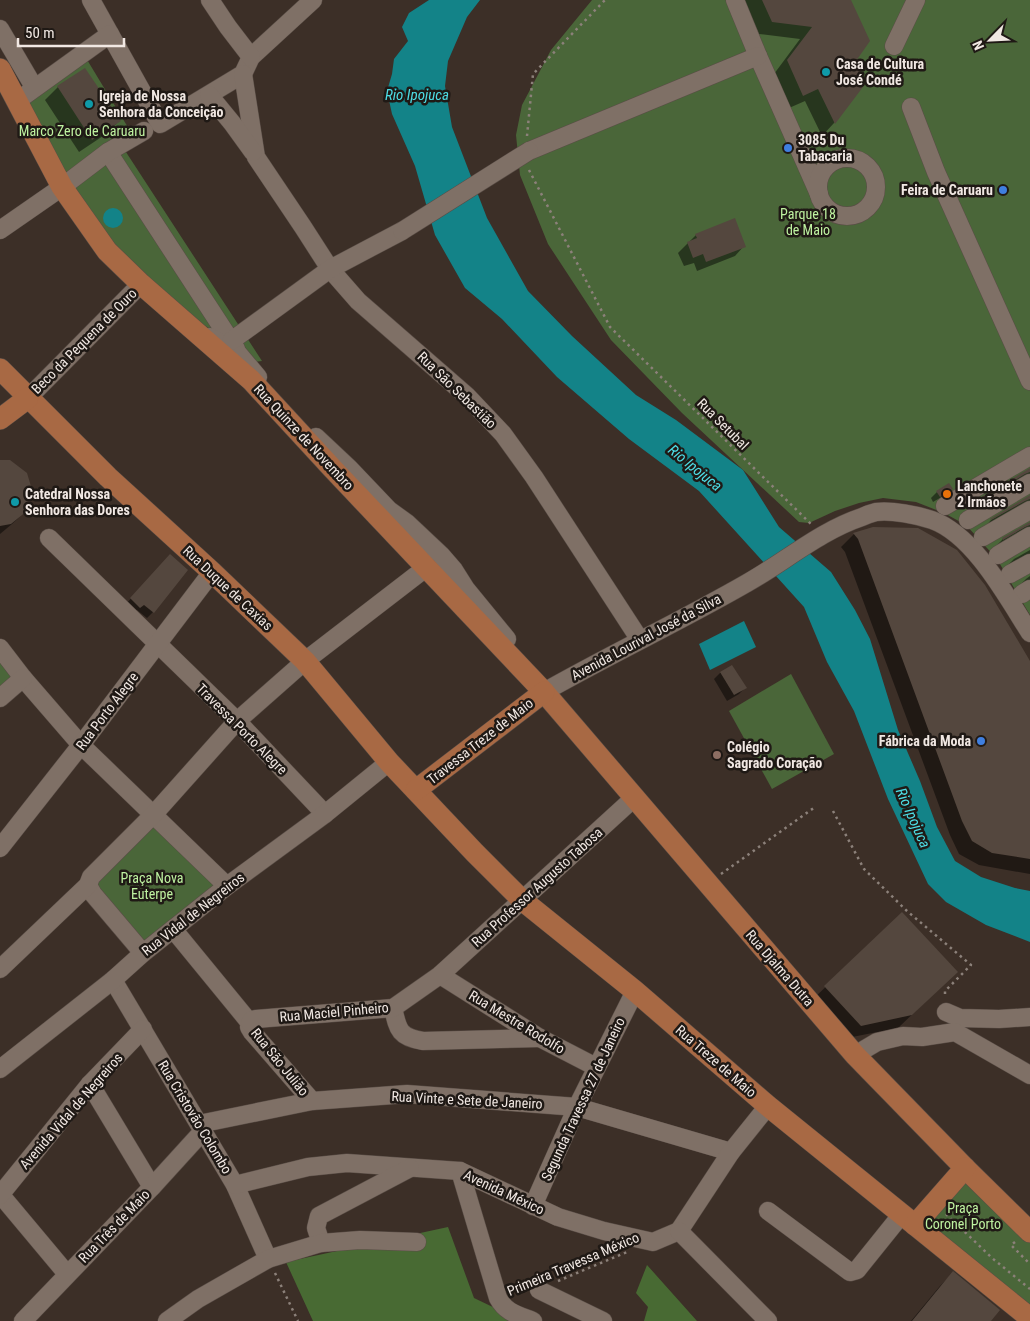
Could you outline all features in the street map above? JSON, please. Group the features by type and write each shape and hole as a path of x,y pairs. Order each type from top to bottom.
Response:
{"main road":[{"name":"Rua Quinze de Novembro","path":"0,69 62,187 107,251 141,284 251,380 333,470 547,690"},
{"name":"Rua Duque de Caxias","path":"0,369 108,477 212,572 305,661 389,762 416,790"},
{"path":"0,419 28,398"},
{"name":"Travessa Treze de Maio","path":"416,790 547,690"},
{"name":"Rua Djalma Dutra","path":"547,690 634,798 855,1055 1030,1232"},
{"name":"Rua Treze de Maio","path":"416,790 522,900 635,991 768,1106 1030,1318"},
{"path":"908,1219 965,1168"}],"street":[{"path":"91,0 110,34 152,128"},
{"path":"210,0 252,57"},
{"path":"0,230 108,152 209,95 242,74 252,57 313,0"},
{"path":"735,0 819,194"},
{"path":"894,46 916,0"},
{"path":"0,29 34,87"},
{"path":"17,100 110,34"},
{"path":"234,347 330,269 402,231 528,147 758,56"},
{"name":"Rua São Sebastião","path":"242,74 256,157"},
{"name":"Rua São Sebastião","path":"209,95 256,157 330,269 358,301 467,396 503,434 534,477 640,640"},
{"path":"911,107 936,172 1030,381"},
{"path":"108,152 234,347 259,378 389,510 407,523 441,555 547,690"},
{"name":"Beco da Pequena de Ouro","path":"28,398 141,284"},
{"path":"188,324 234,347"},
{"path":"945,506 1023,460 1030,485 968,520"},
{"path":"983,537 1030,510"},
{"path":"817,538 847,522 876,512 903,513 934,520 956,534 978,555 1030,632"},
{"path":"998,555 1030,536"},
{"name":"Travessa Porto Alegre","path":"49,538 237,721 325,814"},
{"name":"Avenida Lourival José da Silva","path":"547,690 750,581 817,538"},
{"path":"1010,574 1030,563"},
{"path":"0,968 88,885 91,877 154,814 237,721 305,661 427,567"},
{"name":"Rua Porto Alegre","path":"0,848 158,645 212,572"},
{"path":"0,648 23,678 81,745 227,886"},
{"path":"0,698 23,678"},
{"name":"Rua Vidal de Negreiros","path":"0,1069 113,980 227,886 325,814 389,762"},
{"name":"Rua Professor Augusto Tabosa","path":"440,975 634,798"},
{"path":"88,885 93,894 144,953"},
{"name":"Rua São Julião","path":"173,929 250,1023 249,1028 252,1032 312,1101"},
{"name":"Rua Maciel Pinheiro","path":"250,1023 256,1019 393,1008 440,975"},
{"name":"Rua Mestre Rodolfo","path":"440,975 540,1038 596,1067"},
{"name":"Rua Cristovão Colombo","path":"113,980 236,1185 268,1259"},
{"name":"Segunda Travessa 27 de Janeiro","path":"533,1206 577,1107 635,991"},
{"path":"393,1008 398,1028 404,1035 412,1039 423,1041 540,1038"},
{"path":"946,1012 960,1018 999,1019 1030,1017"},
{"name":"Avenida Vidal de Negreiros","path":"0,1194 90,1084 143,1029"},
{"path":"855,1055 878,1042 903,1036 922,1037 955,1032 1030,1075"},
{"path":"90,1084 152,1187"},
{"name":"Rua Vinte e Sete de Janeiro","path":"201,1127 312,1101 407,1094 577,1107 731,1152"},
{"path":"652,1242 679,1231 731,1152 768,1106"},
{"name":"Rua Três de Maio","path":"23,1321 152,1187 201,1127"},
{"name":"Avenida México","path":"236,1185 308,1167 347,1163 460,1172 558,1217 604,1231 652,1242"},
{"path":"321,1243 316,1228 319,1216 410,1168"},
{"path":"460,1172 498,1298 507,1311 533,1321"},
{"path":"0,1194 67,1274"},
{"path":"768,1211 850,1272 857,1270 908,1219"},
{"path":"679,1231 768,1321"},
{"path":"167,1321 198,1299 268,1259 321,1243 360,1240 417,1242"},
{"path":"538,1290 603,1321"}],"path":[{"path":"528,147 534,74 605,0"},
{"name":"Rua Setubal","path":"529,170 610,327 817,538"},
{"path":"708,884 815,807"},
{"path":"833,812 864,869 906,911 971,965 945,991 946,1012"},
{"path":"950,1208 945,1213 992,1258 1030,1289"},
{"name":"Primeira Travessa México","path":"538,1290 652,1242"},
{"path":"268,1259 298,1321"}],"green space":[{"name":"Parque 18 de Maio","path":"592,0 1030,0 1030,615 997,559 966,525 944,513 916,502 883,498 835,511 809,523 799,522 682,413 611,340 548,244 520,175 516,135 522,105 551,50"},
{"name":"Marco Zero de Caruaru","path":"86,58 132,134 124,149 262,361 254,362 146,282 58,174 22,101"},
{"path":"0,659 15,676 0,689"},
{"path":"791,674 834,754 772,789 729,711"},
{"name":"Praça Nova Euterpe","path":"158,823 221,885 145,946 90,885"},
{"name":"Praça Coronel Porto","path":"961,1168 1030,1239 1030,1312 915,1219"},
{"path":"448,1227 474,1298 522,1321 313,1321 286,1262"},
{"path":"647,1265 697,1321 644,1321 648,1307 636,1293"}],"water":[{"name":"Rio Ipojuca","path":"429,0 480,0 467,17 448,61 445,86 452,127 487,218 528,291 572,336 636,395 676,420 743,470 779,527 831,572 855,610 870,639 898,730 937,827 955,861 981,877 1030,891 1030,942 986,925 946,902 928,884 888,799 854,711 827,662 804,607 699,491 629,439 557,377 502,319 465,288 435,235 415,166 392,114 387,91 394,59 408,41 402,27 409,13"},
{"path":"113,208 120,211 123,218 120,225 113,228 106,225 103,218 106,211"},
{"path":"744,621 756,647 710,670 699,644"}],"building":[{"name":"Casa de Cultura José Condé","path":"762,0 851,0 870,41 856,61 866,83 835,124 818,89 803,96 787,60 812,27 772,22"},
{"name":"Igreja de Nossa Senhora da Conceição","path":"85,68 121,121 92,140 57,86"},
{"path":"735,218 746,247 706,262 703,254 693,258 687,242 697,238 695,234"},
{"name":"Catedral Nossa Senhora das Dores","path":"0,460 10,460 27,473 33,493 27,511 11,524 0,526"},
{"path":"1030,468 1030,472 980,501 978,499"},
{"path":"949,483 953,489 940,497 936,491"},
{"path":"1030,495 1030,499 990,519"},
{"path":"1030,522 1030,525 1003,540 1002,538"},
{"name":"Fábrica da Moda","path":"873,527 918,528 957,550 985,585 1030,661 1030,859 992,853 972,841 962,821 858,539 853,533"},
{"path":"170,554 188,570 154,613 144,605 140,608 130,598"},
{"path":"732,665 747,688 734,695 720,672"},
{"path":"902,912 958,972 912,1015 861,1026 824,986"},
{"path":"953,1271 1000,1310 991,1321 912,1321"}],"place":[{"name":"Casa de Cultura José Condé","path":"826,72"},
{"name":"Igreja de Nossa Senhora da Conceição","path":"89,104"},
{"name":"3085 Du Tabacaria","path":"788,148"},
{"name":"Feira de Caruaru","path":"1003,190"},
{"name":"Lanchonete 2 Irmãos","path":"947,494"},
{"name":"Catedral Nossa Senhora das Dores","path":"15,502"},
{"name":"Fábrica da Moda","path":"981,741"},
{"name":"Colégio Sagrado Coração","path":"717,755"}]}
